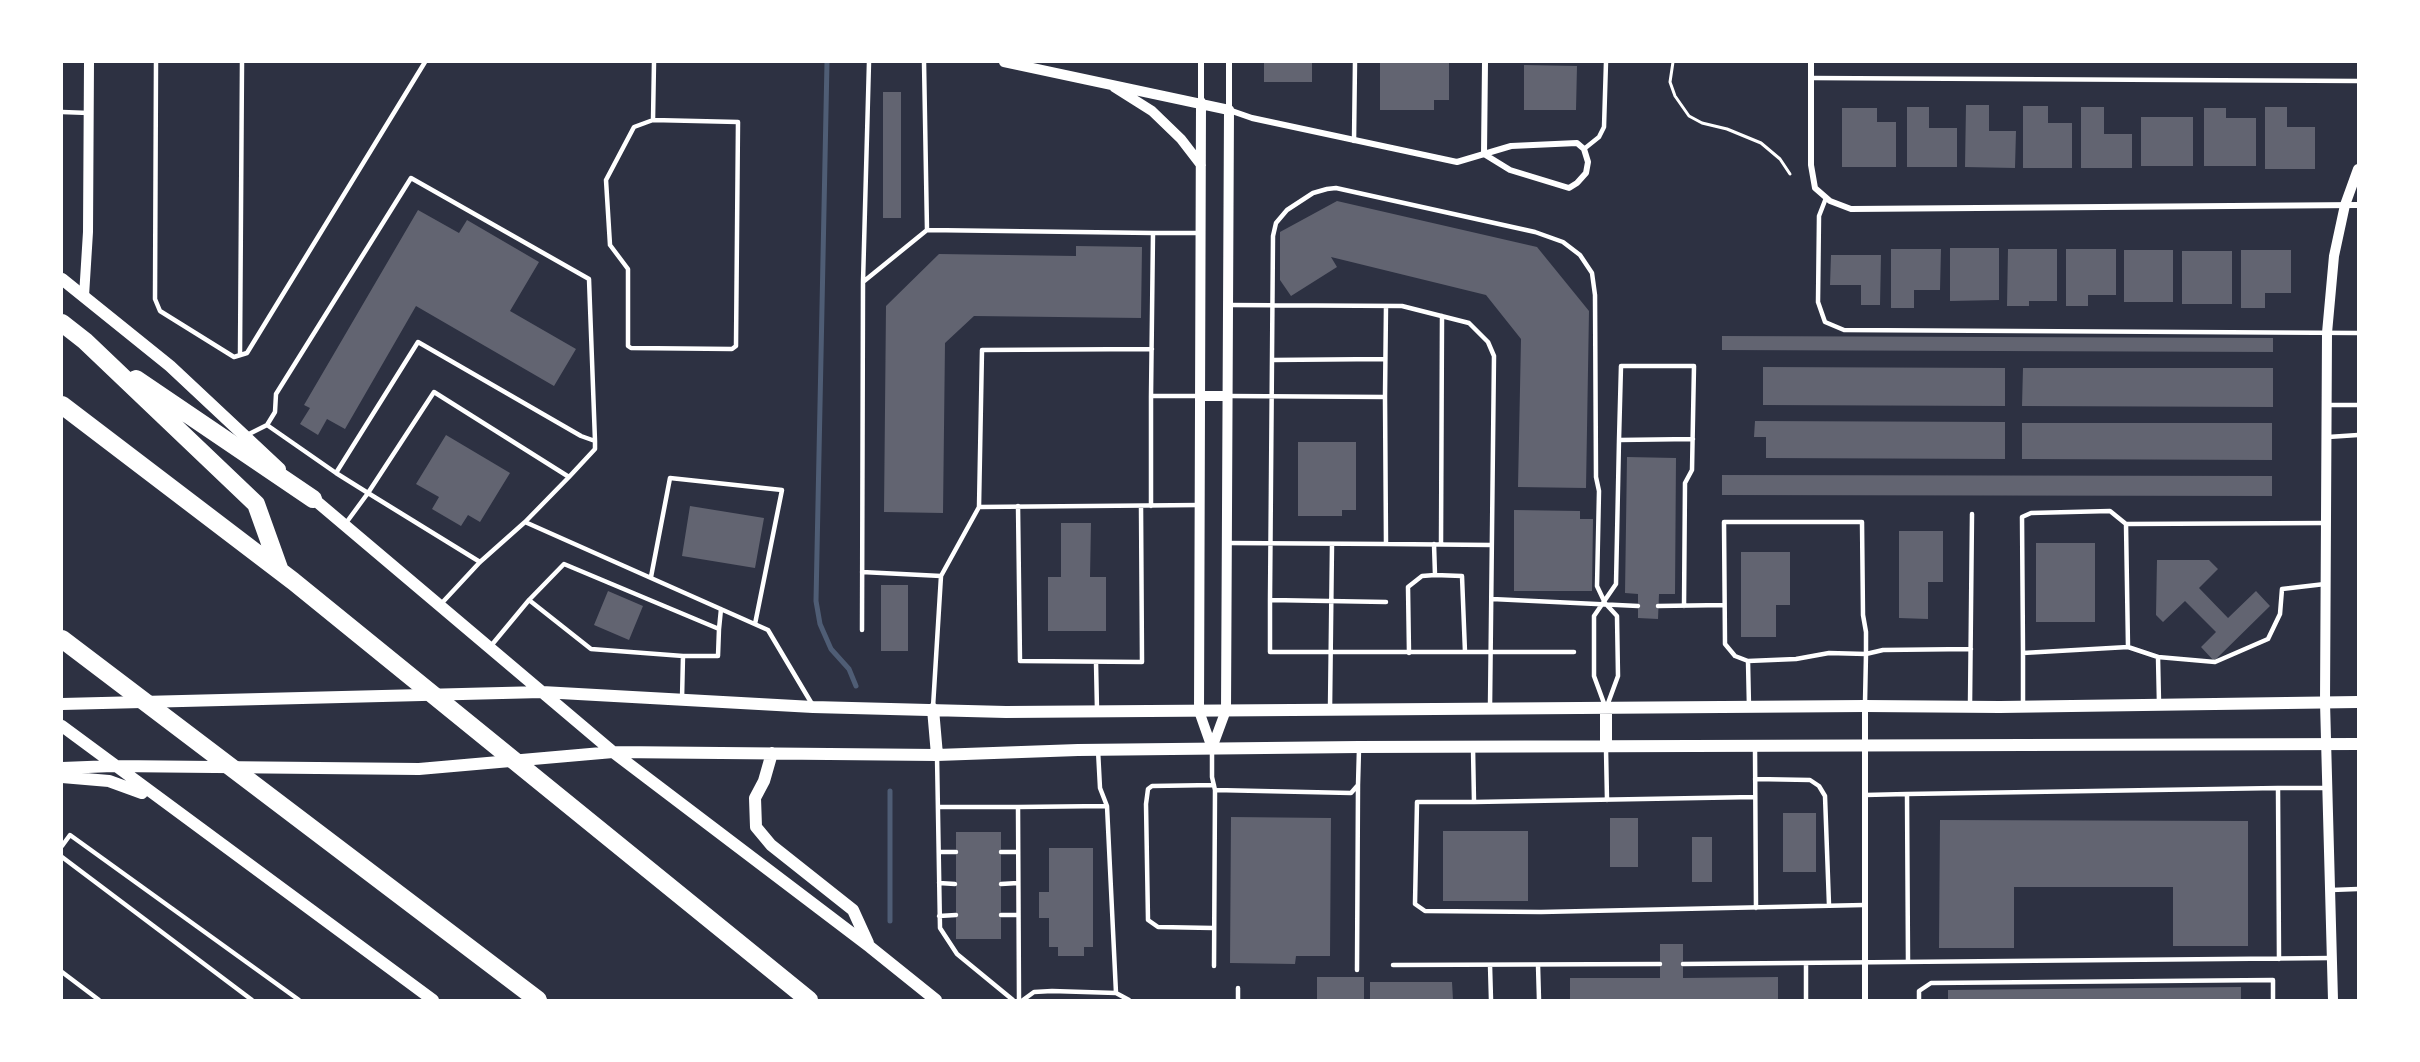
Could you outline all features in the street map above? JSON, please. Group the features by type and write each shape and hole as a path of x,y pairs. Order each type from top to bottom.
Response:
{"highway":[{"path":"62,323 84,341 256,504 287,577"},
{"path":"62,338 116,365 313,500"},
{"path":"62,405 287,577 571,805 808,1000"},
{"path":"67,643 538,1000"}],"main road":[{"path":"62,279 170,366 313,500 613,752 870,947 936,1000"},
{"path":"62,704 542,692 813,707 933,708 1006,712 2023,707 2358,702"},
{"path":"933,708 937,755"},
{"path":"1606,709 1606,746"},
{"path":"62,726 113,766 433,1000"},
{"path":"62,768 113,766 419,769 613,752 937,755 1212,748 2358,744"},
{"path":"772,753 764,781 755,798 756,827 771,845 853,910 870,947"},
{"path":"62,777 109,781 168,806"}],"street":[{"path":"84,296 88,232 89,62"},
{"path":"1004,62 1201,102 1252,118 1456,162 1472,159 1484,154 1512,146 1577,143 1584,149 1588,162 1586,174 1569,188 1510,170 1484,154"},
{"path":"1201,62 1199,711 1212,748"},
{"path":"1212,748 1226,710 1229,62"},
{"path":"1484,154 1485,62"},
{"path":"1811,62 1811,165 1815,188 1826,198 1851,209 2358,205"},
{"path":"1109,83 1152,111 1181,139 1201,165"},
{"path":"2333,1000 2325,702 2327,333 2334,256 2344,205 2358,169"},
{"path":"1200,396 1228,396"},
{"path":"1865,706 1865,1000"}],"lane":[{"path":"156,62 154,299 160,311 234,357 247,352 425,62"},
{"path":"240,355 242,62"},
{"path":"653,120 654,62"},
{"path":"862,630 863,282 869,62"},
{"path":"924,62 927,230"},
{"path":"1354,141 1355,62"},
{"path":"1584,149 1599,136 1604,126 1606,62"},
{"path":"1811,78 2358,81"},
{"path":"62,112 89,114"},
{"path":"653,120 738,122 736,346 732,349 631,348 628,346 628,269 610,245 606,180 634,127 653,120"},
{"path":"245,436 267,425 275,412 276,394 411,178 590,279 595,448 525,522 480,562 440,605"},
{"path":"1574,652 1270,652 1273,236 1276,224 1287,210 1313,193 1336,188 1535,232 1563,242 1580,255 1592,273 1595,295 1596,477 1599,491 1597,585 1605,603 1617,616 1618,676 1606,709"},
{"path":"1826,198 1819,216 1818,302 1825,322 1844,330 2358,333"},
{"path":"863,282 927,230 1201,233"},
{"path":"1151,506 1153,233"},
{"path":"1228,305 1402,306 1469,322 1488,342 1494,356 1490,708"},
{"path":"1386,306 1386,544"},
{"path":"1441,544 1442,316"},
{"path":"336,473 418,342 581,436 595,441"},
{"path":"933,708 941,576 979,507 982,350 1152,349"},
{"path":"1272,360 1385,360"},
{"path":"1606,709 1594,676 1594,616 1616,584 1621,366 1694,366 1692,470 1685,483 1684,606"},
{"path":"344,526 434,392 569,477"},
{"path":"1151,396 1200,396"},
{"path":"1228,396 1385,397"},
{"path":"2325,405 2358,405"},
{"path":"267,425 336,473 480,562"},
{"path":"2326,437 2358,435"},
{"path":"1619,440 1693,439"},
{"path":"651,577 670,478 782,490 755,624"},
{"path":"979,507 1200,505"},
{"path":"1017,506 1020,661 1142,662 1141,506"},
{"path":"2023,707 2022,517 2031,513 2110,511 2126,524 2326,523"},
{"path":"1970,707 1972,514"},
{"path":"525,522 768,630 813,707"},
{"path":"1865,706 1866,654 1866,632 1863,615 1862,522 1725,522 1725,644 1735,656 1748,661 1829,653 1866,654 1883,650 1971,649"},
{"path":"2126,524 2128,647"},
{"path":"1227,543 1491,545"},
{"path":"1330,709 1332,544"},
{"path":"1434,544 1435,575"},
{"path":"490,647 529,600 564,564 719,629"},
{"path":"862,573 941,576"},
{"path":"1409,653 1408,587 1422,576 1435,575 1462,576 1465,652"},
{"path":"2023,653 2128,647 2158,657 2215,662 2268,639 2280,614 2282,589 2325,584"},
{"path":"1492,599 1638,606"},
{"path":"529,600 591,649 683,656 718,656 721,609"},
{"path":"1270,600 1386,602"},
{"path":"1658,606 1725,605"},
{"path":"682,699 683,656"},
{"path":"2158,657 2159,705"},
{"path":"1748,661 1749,707"},
{"path":"1096,662 1097,710"},
{"path":"1755,745 1756,908"},
{"path":"1473,746 1474,801"},
{"path":"1606,746 1607,800"},
{"path":"1357,970 1359,747"},
{"path":"1212,748 1212,777 1215,788 1214,966"},
{"path":"1098,750 1100,788 1107,806 1116,993"},
{"path":"937,755 940,928 957,954 1013,1000"},
{"path":"1755,779 1810,780 1819,786 1825,796 1829,905"},
{"path":"1213,928 1158,927 1148,920 1146,804 1148,789 1152,786 1351,793 1358,785"},
{"path":"1865,795 2328,788"},
{"path":"2277,789 2279,959"},
{"path":"1907,794 1908,962"},
{"path":"1755,797 1417,802 1415,904 1425,911 1541,912 1864,905"},
{"path":"938,807 1107,806"},
{"path":"1017,807 1021,1000 1034,992 1116,993 1129,1000"},
{"path":"62,846 70,835 299,1000"},
{"path":"939,852 956,852"},
{"path":"1001,852 1018,852"},
{"path":"62,857 252,1000"},
{"path":"939,883 955,884"},
{"path":"1001,884 1018,883"},
{"path":"2331,890 2358,889"},
{"path":"939,916 956,915"},
{"path":"1001,915 1018,915"},
{"path":"1683,964 2332,958"},
{"path":"1806,963 1806,1000"},
{"path":"1538,964 1539,1000"},
{"path":"1393,965 1660,964"},
{"path":"1490,965 1491,1000"},
{"path":"62,972 99,1000"},
{"path":"1919,1000 1919,992 1930,983 2273,980 2273,1000"},
{"path":"1238,988 1238,1000"}],"path":[{"path":"1673,62 1670,82 1675,96 1689,116 1702,123 1727,129 1761,143 1780,159 1790,174"}],"building":[{"path":"1264,62 1312,62 1312,82 1264,82"},
{"path":"1380,62 1449,62 1449,100 1434,100 1434,110 1380,110"},
{"path":"1524,65 1577,66 1576,110 1524,110"},
{"path":"883,92 901,92 901,218 883,218"},
{"path":"1966,105 1989,105 1989,131 2016,131 2015,168 1965,167"},
{"path":"2023,106 2048,106 2048,123 2072,123 2072,168 2023,168"},
{"path":"1907,107 1929,107 1929,128 1957,128 1957,167 1907,167"},
{"path":"2081,107 2104,107 2104,134 2132,134 2132,168 2081,168"},
{"path":"2265,107 2287,107 2287,127 2315,127 2315,169 2265,169"},
{"path":"1842,108 1877,108 1877,122 1896,122 1896,167 1842,167"},
{"path":"2204,108 2226,108 2226,118 2256,118 2256,166 2204,166"},
{"path":"2141,117 2193,117 2193,166 2141,166"},
{"path":"1337,201 1537,247 1589,311 1586,488 1518,487 1521,339 1486,295 1331,257 1337,267 1291,296 1280,280 1280,232"},
{"path":"418,210 459,233 467,220 539,262 510,311 576,349 554,386 416,306 345,429 327,419 318,435 300,424 310,408 304,405"},
{"path":"1076,246 1142,247 1141,318 974,316 945,343 943,513 884,512 886,306 939,254 1076,256"},
{"path":"1950,248 1999,248 1999,300 1950,301"},
{"path":"1891,249 1941,249 1940,290 1914,290 1914,308 1891,308"},
{"path":"2008,249 2057,249 2057,301 2029,301 2029,306 2007,306"},
{"path":"2066,249 2116,249 2116,295 2088,295 2088,306 2066,306"},
{"path":"2124,250 2173,250 2173,302 2124,302"},
{"path":"2241,250 2291,250 2291,293 2265,293 2265,308 2241,308"},
{"path":"2182,251 2232,251 2232,304 2182,304"},
{"path":"1831,255 1881,255 1880,305 1861,305 1861,285 1830,285"},
{"path":"1722,336 2273,338 2273,352 1722,350"},
{"path":"1763,367 2005,368 2005,406 1763,405"},
{"path":"2023,368 2273,368 2273,407 2022,406"},
{"path":"1755,421 2005,422 2005,459 1766,458 1766,437 1754,437"},
{"path":"2022,423 2272,423 2272,460 2022,459"},
{"path":"446,435 510,473 480,522 468,515 461,526 432,509 439,497 416,484"},
{"path":"1298,442 1356,442 1356,510 1342,510 1342,516 1298,516"},
{"path":"1627,457 1676,458 1675,594 1659,594 1658,619 1638,618 1638,594 1625,593"},
{"path":"1722,475 2272,476 2272,496 1722,495"},
{"path":"690,506 764,518 755,568 682,556"},
{"path":"1514,510 1580,511 1580,519 1593,519 1592,591 1514,591"},
{"path":"1061,523 1091,523 1090,577 1106,577 1106,631 1048,631 1048,577 1061,577"},
{"path":"1899,531 1943,531 1943,582 1928,582 1928,619 1899,618"},
{"path":"2036,543 2095,543 2095,622 2036,622"},
{"path":"1741,552 1790,552 1790,605 1776,605 1776,637 1741,637"},
{"path":"2157,560 2209,560 2218,569 2199,588 2228,618 2256,591 2270,606 2214,661 2201,647 2216,632 2185,601 2163,622 2156,615"},
{"path":"881,585 908,585 908,651 881,651"},
{"path":"608,591 643,606 629,640 594,625"},
{"path":"1783,813 1816,813 1816,872 1783,872"},
{"path":"1231,817 1331,818 1330,956 1296,956 1295,964 1230,963"},
{"path":"1610,818 1638,818 1638,867 1610,867"},
{"path":"1940,820 2248,821 2248,946 2173,946 2173,887 2014,887 2014,948 1939,948"},
{"path":"1443,831 1528,831 1528,901 1443,901"},
{"path":"956,832 1001,832 1001,939 956,939"},
{"path":"1692,837 1712,837 1712,882 1692,882"},
{"path":"1049,848 1093,848 1093,947 1084,947 1084,956 1058,956 1058,947 1049,947 1049,918 1039,918 1039,892 1049,892"},
{"path":"1660,944 1683,944 1683,978 1778,977 1778,1000 1570,1000 1570,978 1660,978"},
{"path":"1317,977 1364,977 1364,1000 1317,1000"},
{"path":"1370,982 1452,982 1453,1000 1370,1000"},
{"path":"2241,987 2241,1000 1948,1000 1948,990"}],"waterway":[{"path":"827,62 816,601 820,624 831,649 849,669 856,686"},
{"path":"890,791 890,921"}]}
